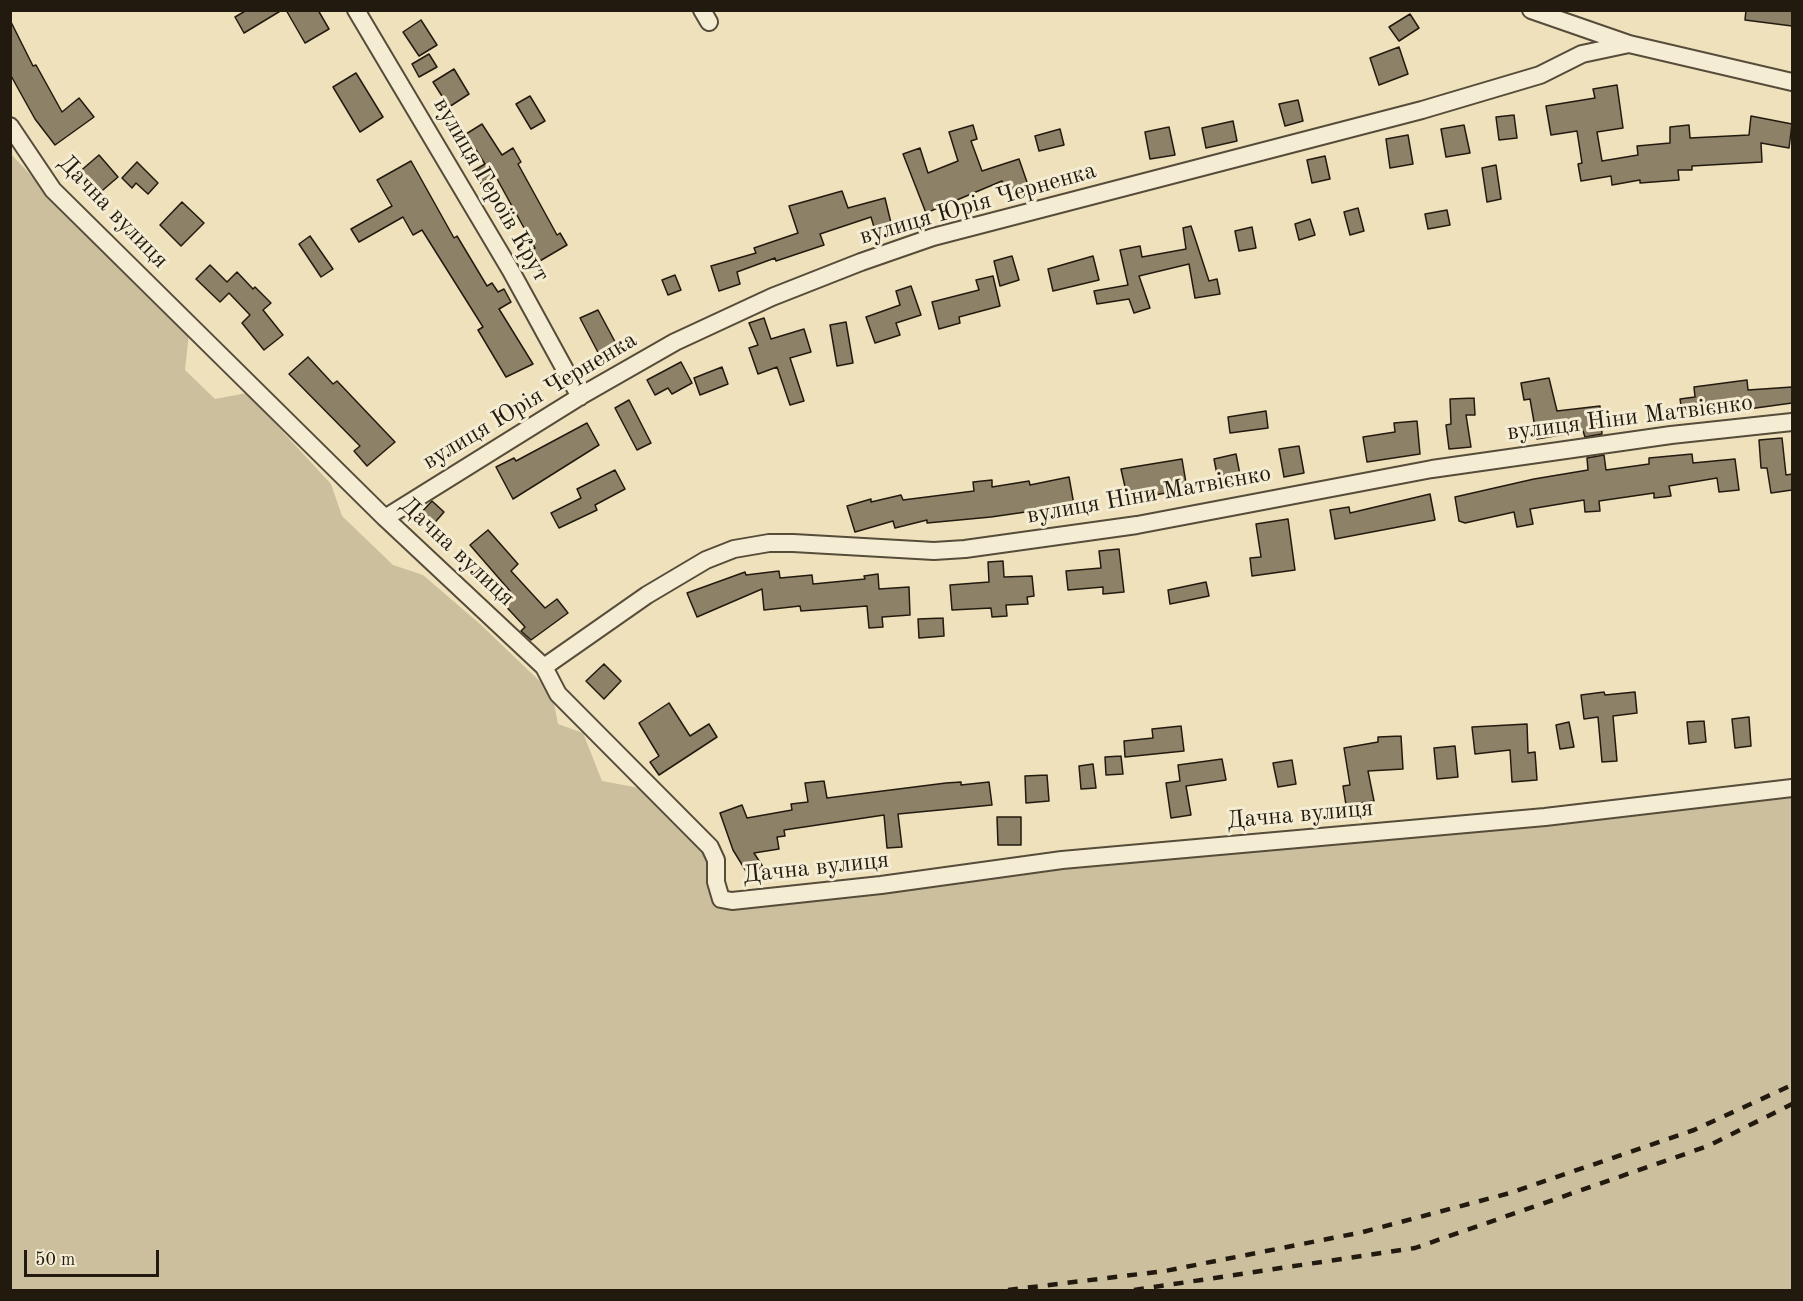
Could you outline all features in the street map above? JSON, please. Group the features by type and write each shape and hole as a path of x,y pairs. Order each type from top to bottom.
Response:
{"street":[{"name":"вулиця Героїв Крут","path":"356,10 512,272 580,397"},
{"path":"1531,10 1629,44 1792,82"},
{"name":"вулиця Юрія Черненка","path":"385,518 580,397 675,342 772,297 933,237 1422,110 1540,75 1582,54 1629,44"},
{"name":"Дачна вулиця","path":"10,126 53,190 385,518 544,667 558,694 710,847 716,860 716,882 721,898 732,901 881,885 1062,860 1545,817 1792,788"},
{"name":"вулиця Ніни Матвієнко","path":"544,667 646,594 706,560 734,549 769,543 934,551 965,549 1137,525 1432,469 1671,435 1792,422"}],"shaded area":[{"path":"10,153 110,259 189,333 185,370 215,399 247,393 331,484 342,516 393,565 423,575 480,624 552,693 558,724 583,733 602,781 645,789 709,857 710,894 725,909 1233,850 1792,793 1792,1290 11,1290"}],"building":[{"path":"247,10 282,10 244,33 235,17"},
{"path":"286,10 318,10 329,29 305,43"},
{"path":"1746,10 1792,10 1792,26 1745,20"},
{"path":"1410,14 1419,28 1399,41 1389,27"},
{"path":"10,20 33,66 36,65 62,112 79,98 94,117 55,145 35,119 10,74"},
{"path":"421,20 437,45 419,56 403,32"},
{"path":"1399,47 1408,74 1379,85 1370,58"},
{"path":"429,54 437,67 419,77 412,64"},
{"path":"454,69 469,94 449,107 433,82"},
{"path":"356,73 383,117 360,132 333,87"},
{"path":"1617,85 1623,128 1597,132 1602,161 1638,155 1637,146 1670,143 1670,127 1689,125 1690,138 1749,135 1751,116 1792,124 1789,148 1761,143 1762,162 1692,166 1692,170 1678,170 1679,180 1640,183 1640,180 1612,185 1611,176 1581,181 1578,164 1582,163 1577,131 1551,135 1546,106 1595,98 1593,89"},
{"path":"530,96 545,121 531,129 516,104"},
{"path":"1298,100 1303,121 1285,126 1279,104"},
{"path":"1514,115 1517,138 1499,140 1496,117"},
{"path":"1233,121 1237,141 1206,148 1202,128"},
{"path":"482,124 502,155 513,148 521,162 518,164 557,235 560,233 567,245 533,265 526,253 535,248 496,177 482,185 473,171 485,164 466,134"},
{"path":"973,125 977,139 971,141 982,171 1019,159 1029,188 1007,196 1002,181 926,213 903,154 920,148 928,173 958,161 949,132"},
{"path":"1464,125 1470,153 1446,157 1441,129"},
{"path":"1169,127 1175,155 1150,159 1145,132"},
{"path":"1060,129 1064,145 1039,151 1035,136"},
{"path":"1408,135 1413,164 1390,168 1386,139"},
{"path":"99,155 118,177 96,196 77,174"},
{"path":"1325,156 1330,179 1312,183 1307,160"},
{"path":"411,161 454,238 457,236 487,286 492,283 498,292 504,289 511,302 499,309 533,364 506,377 478,330 483,327 422,230 413,235 403,217 359,242 351,229 392,206 377,180"},
{"path":"137,162 158,183 148,194 136,183 132,188 122,178"},
{"path":"1496,165 1501,199 1487,202 1482,168"},
{"path":"842,191 848,208 885,198 891,223 874,227 871,217 820,234 824,245 776,261 775,258 737,272 740,284 719,291 711,266 756,253 754,248 798,233 789,206"},
{"path":"182,202 204,223 181,246 160,225"},
{"path":"1358,208 1364,231 1350,235 1344,212"},
{"path":"1447,210 1450,225 1428,229 1425,214"},
{"path":"1310,219 1315,235 1299,240 1295,224"},
{"path":"1191,226 1209,281 1217,279 1220,294 1195,298 1189,264 1139,276 1150,308 1134,313 1129,299 1097,304 1094,291 1128,285 1120,250 1140,246 1142,257 1186,249 1183,228"},
{"path":"1252,227 1256,248 1239,251 1235,231"},
{"path":"310,236 333,269 321,277 299,244"},
{"path":"1012,256 1019,280 1000,286 994,261"},
{"path":"1093,256 1099,280 1053,291 1048,269"},
{"path":"210,265 227,282 237,272 253,289 255,287 271,303 263,310 283,335 264,350 242,323 250,315 229,293 220,302 196,279"},
{"path":"675,275 681,290 668,295 662,280"},
{"path":"993,276 1000,306 959,317 960,323 939,329 932,302 979,290 976,280"},
{"path":"911,286 921,315 896,323 900,335 875,343 866,317 900,305 896,291"},
{"path":"598,310 620,351 602,360 580,318"},
{"path":"764,318 771,339 804,329 811,352 790,358 804,401 790,405 777,367 758,374 749,348 758,345 749,323"},
{"path":"846,322 853,363 837,366 830,325"},
{"path":"308,357 333,384 337,381 395,442 367,466 354,451 360,446 289,374"},
{"path":"681,362 692,383 672,394 668,388 655,395 647,380"},
{"path":"722,367 728,384 700,395 694,378"},
{"path":"1549,378 1557,411 1600,406 1602,434 1585,437 1583,431 1537,439 1530,399 1524,400 1521,383"},
{"path":"1747,380 1748,390 1792,387 1792,403 1683,418 1680,399 1695,397 1694,387"},
{"path":"1474,398 1475,415 1466,415 1471,447 1449,449 1446,425 1451,424 1450,399"},
{"path":"629,400 651,443 637,450 615,408"},
{"path":"1266,411 1268,428 1230,433 1228,417"},
{"path":"1417,421 1420,454 1367,462 1363,437 1395,432 1394,423"},
{"path":"587,423 599,445 513,499 496,467 514,458 516,461"},
{"path":"1782,438 1786,475 1792,474 1792,490 1771,493 1767,468 1761,468 1759,440"},
{"path":"1299,446 1304,473 1284,477 1279,449"},
{"path":"1236,454 1242,485 1220,490 1214,459"},
{"path":"1692,454 1693,463 1735,459 1739,490 1719,492 1717,478 1669,486 1671,496 1654,498 1654,493 1599,501 1600,511 1585,512 1584,500 1530,509 1533,524 1517,527 1514,512 1465,523 1459,521 1455,497 1534,479 1588,470 1587,458 1604,455 1606,470 1649,464 1649,458"},
{"path":"1182,459 1187,489 1128,500 1121,469"},
{"path":"615,470 625,489 595,505 597,510 559,528 551,513 581,498 577,489"},
{"path":"1069,477 1074,505 991,517 927,523 927,520 895,528 893,521 855,532 847,506 871,499 871,502 901,495 903,500 974,491 973,482 992,480 992,487 1029,481 1030,485"},
{"path":"1430,494 1435,520 1335,539 1330,510 1349,507 1350,513"},
{"path":"432,501 444,512 430,528 418,516"},
{"path":"1288,519 1295,570 1252,576 1250,558 1261,557 1256,524"},
{"path":"488,530 518,564 511,571 545,608 557,599 568,613 531,640 521,631 525,627 500,600 510,591 470,545"},
{"path":"1119,549 1124,592 1103,594 1103,587 1068,590 1066,571 1101,568 1099,551"},
{"path":"1003,561 1004,577 1032,576 1034,596 1027,597 1028,604 1006,605 1007,616 992,617 991,608 952,610 950,585 989,582 988,562"},
{"path":"779,571 780,578 812,575 813,584 865,579 864,576 878,574 879,589 909,587 910,615 882,617 883,627 869,628 867,606 801,611 800,606 764,610 762,589 697,617 687,593 745,572 746,575"},
{"path":"1206,582 1209,596 1170,604 1168,590"},
{"path":"943,618 944,636 919,638 918,619"},
{"path":"604,664 621,681 604,699 586,681"},
{"path":"1604,692 1605,695 1635,692 1637,713 1613,716 1617,761 1602,762 1598,717 1584,719 1581,695"},
{"path":"669,703 690,736 709,724 717,737 659,775 650,762 659,756 639,723"},
{"path":"1749,717 1751,746 1735,748 1732,719"},
{"path":"1704,721 1706,742 1689,744 1687,722"},
{"path":"1569,722 1574,747 1560,749 1556,725"},
{"path":"1527,724 1528,753 1535,752 1537,780 1512,782 1510,750 1475,754 1472,727"},
{"path":"1181,726 1184,751 1125,757 1124,741 1153,738 1152,729"},
{"path":"1401,736 1403,769 1368,771 1374,801 1346,805 1343,786 1350,785 1344,748 1378,742 1378,737"},
{"path":"1455,746 1458,777 1437,779 1434,748"},
{"path":"1121,756 1123,774 1106,775 1105,757"},
{"path":"1222,759 1226,780 1186,786 1191,815 1171,818 1166,783 1180,781 1178,765"},
{"path":"1292,760 1296,784 1278,787 1273,763"},
{"path":"1093,764 1096,788 1081,789 1079,766"},
{"path":"1047,775 1049,801 1026,803 1025,776"},
{"path":"824,781 827,798 946,783 961,782 961,785 989,782 992,805 898,814 902,847 887,848 884,815 784,830 785,836 777,837 779,849 754,853 763,867 749,876 733,850 720,813 742,805 747,818 792,810 791,804 808,802 805,783"},
{"path":"997,817 1021,817 1021,845 998,845"}],"railway":[{"path":"1008,1290 1165,1271 1363,1232 1510,1193 1694,1130 1792,1085"},
{"path":"1134,1290 1415,1248 1708,1146 1792,1104"}]}
